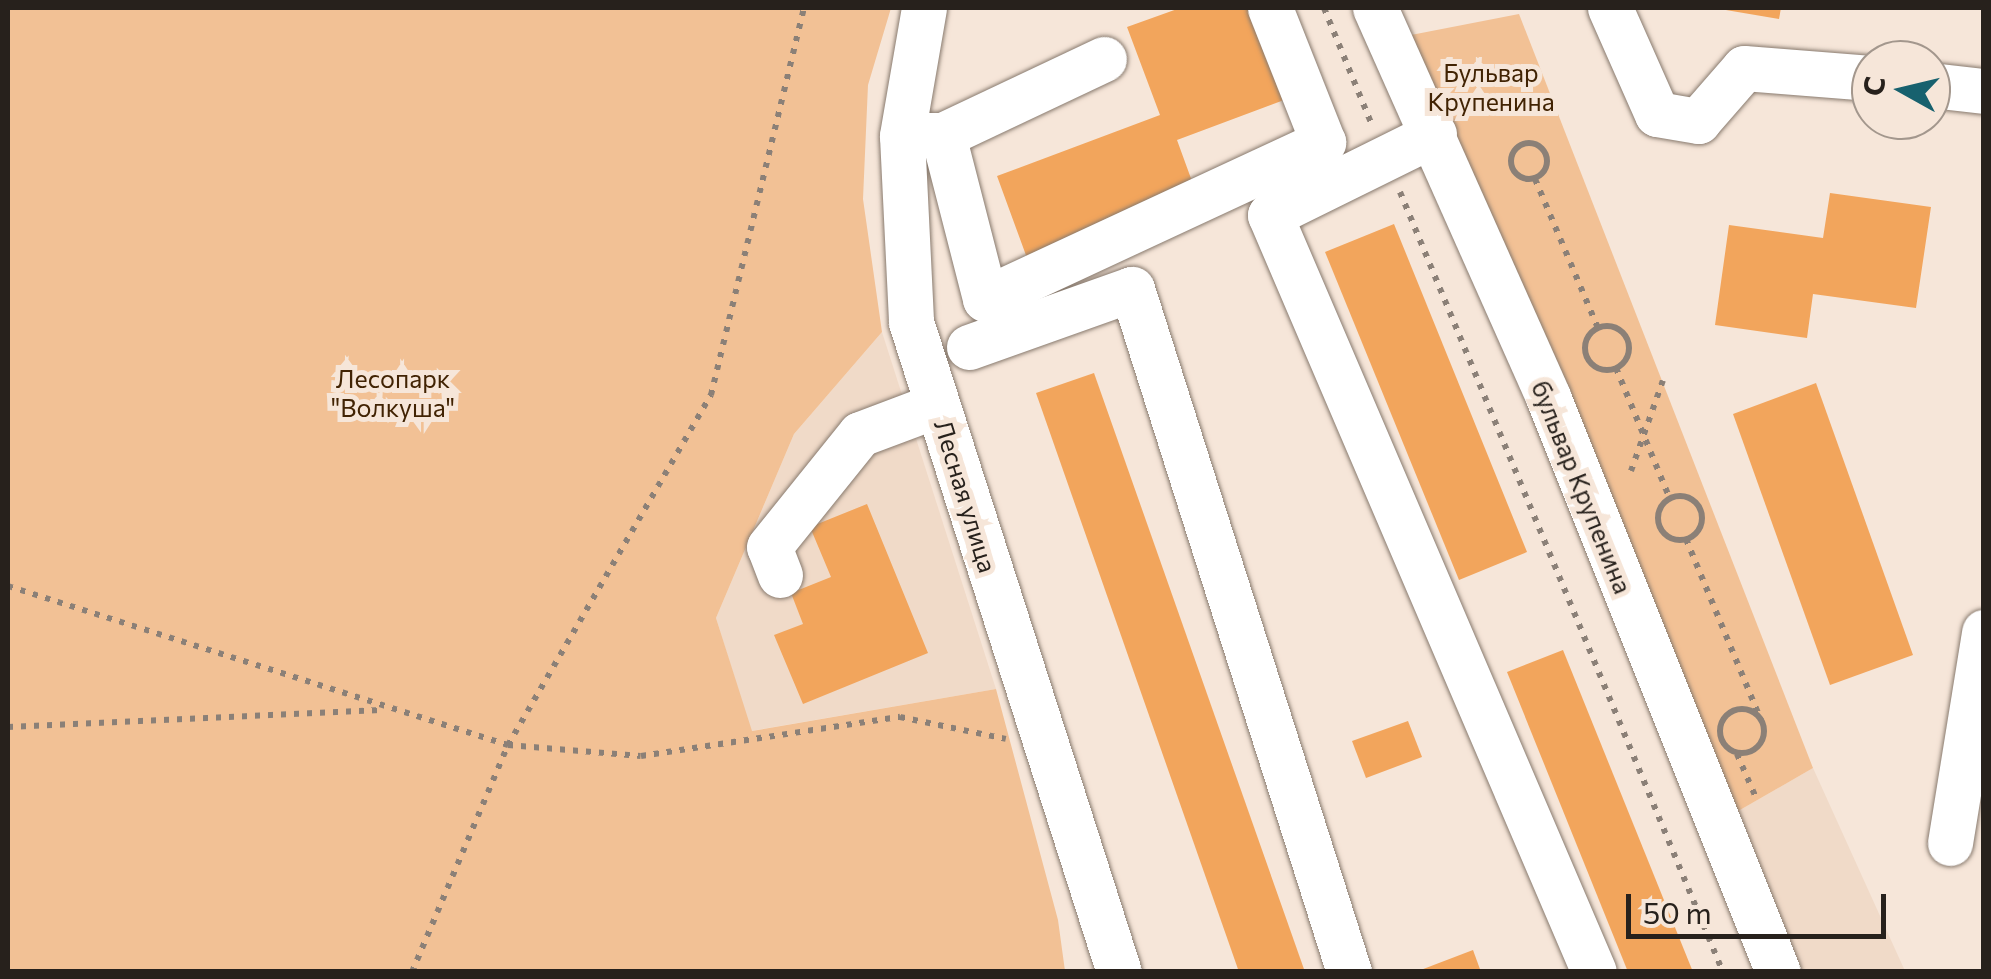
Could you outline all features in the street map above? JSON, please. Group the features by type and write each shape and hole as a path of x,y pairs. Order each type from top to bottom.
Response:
{"street":[{"name":"Лесная улица","path":"924,8 923,135 911,322 1119,972"},
{"path":"1104,60 923,135 985,300 1323,142 1270,8"},
{"name":"бульвар Крупенина","path":"1375,8 1434,134 1778,972"},
{"path":"1610,8 1657,114 1698,121 1744,68 1851,76"},
{"path":"1951,87 1984,91"},
{"path":"1434,134 1270,215 1594,972"},
{"path":"969,348 1132,289 1348,972"},
{"path":"780,575 769,547 860,434 937,405"},
{"path":"1950,843 1984,632"}],"path":[{"path":"412,972 508,746 710,395 804,8"},
{"path":"1324,8 1723,972"},
{"path":"1528,144 1539,146 1547,161 1536,178 1523,178 1512,165 1513,153 1528,144"},
{"path":"1536,178 1598,328"},
{"path":"1615,327 1626,337 1626,358 1616,368 1595,366 1586,356 1586,341 1598,328 1615,327"},
{"path":"1616,368 1670,499"},
{"path":"1631,470 1642,430 1663,380"},
{"path":"1688,498 1698,507 1699,529 1686,539 1668,537 1659,526 1658,512 1670,499 1688,498"},
{"path":"1686,539 1761,720 1762,741 1737,752"},
{"path":"8,586 508,746 641,756 900,717 1044,747"},
{"path":"1757,800 1737,752 1722,739 1724,718 1743,709 1761,720"},
{"path":"8,727 388,710"}],"shaded area":[{"path":"882,332 996,689 751,731 716,618 794,434"},
{"path":"1813,768 1905,971 1797,971 1733,814"}],"green space":[{"name":"Лесопарк \"Волкуша\"","path":"8,8 891,8 868,85 863,199 882,332 794,434 716,618 752,731 996,689 1058,920 1065,971 8,971"},
{"name":"Бульвар Крупенина","path":"1519,14 1813,768 1733,814 1411,35"}],"building":[{"path":"1180,8 1250,8 1284,100 1177,140 1197,195 1027,258 997,176 1160,115 1127,27"},
{"path":"1714,8 1781,8 1779,19"},
{"path":"1830,193 1931,207 1916,308 1813,294 1807,338 1715,325 1729,225 1823,238"},
{"path":"1394,224 1527,552 1459,580 1325,252"},
{"path":"1094,373 1305,972 1239,972 1036,393"},
{"path":"1816,383 1913,655 1830,685 1733,414"},
{"path":"867,504 928,653 803,704 774,635 803,624 791,593 831,577 810,527"},
{"path":"1563,650 1693,972 1628,972 1507,672"},
{"path":"1408,721 1422,757 1366,778 1352,741"},
{"path":"1473,950 1481,972 1418,971"}]}
